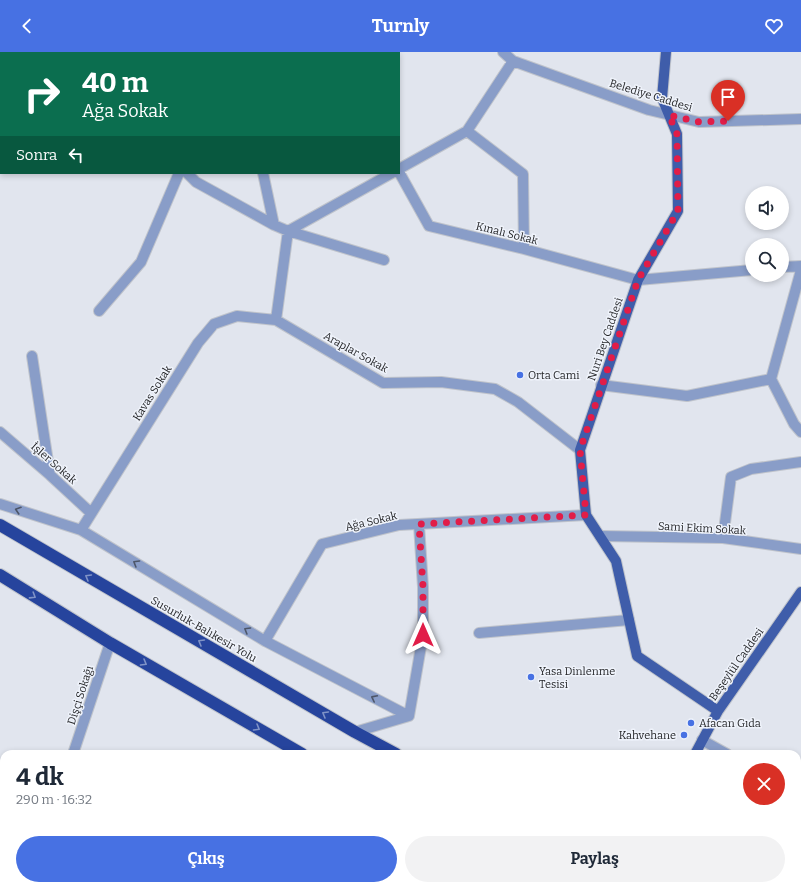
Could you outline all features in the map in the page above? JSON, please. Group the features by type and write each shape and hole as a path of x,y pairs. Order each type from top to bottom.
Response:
{"highway":[{"name":"Susurluk-Balıkesir Yolu","path":"0,525 355,732 389,750"},
{"path":"0,575 110,643 295,750"}],"main road":[{"name":"Nuri Bey Caddesi","path":"666,52 662,98 677,134 678,211 638,280 580,450 586,515 616,561 637,656 718,711"},
{"name":"Beşeylül Caddesi","path":"697,750 718,711 801,592"}],"street":[{"name":"Belediye Caddesi","path":"504,52 513,62 649,110 699,122 801,119"},
{"path":"400,169 467,131 513,62"},
{"path":"467,131 523,174 524,249"},
{"name":"Kınalı Sokak","path":"400,172 429,226 524,249 638,280"},
{"path":"99,311 141,262 179,174"},
{"path":"188,174 196,182 274,225 288,231 384,260"},
{"path":"263,174 274,225"},
{"path":"288,231 390,174"},
{"path":"276,320 288,231"},
{"path":"789,267 801,266"},
{"path":"801,270 771,379 794,424 801,432"},
{"path":"638,280 745,271"},
{"name":"Kavas Sokak","path":"81,530 198,343 214,324 237,316 276,320"},
{"name":"Araplar Sokak","path":"276,320 383,383 441,382 495,389 518,402 580,450"},
{"path":"32,356 50,475"},
{"path":"601,385 687,396 771,379"},
{"name":"İşler Sokak","path":"0,432 91,513"},
{"path":"723,538 732,477 751,469 801,462"},
{"path":"0,504 81,530 265,641 409,716"},
{"name":"Ağa Sokak","path":"265,641 322,544 400,525 586,515"},
{"path":"409,716 423,635 423,587 419,524"},
{"name":"Sami Ekim Sokak","path":"600,536 723,538 801,549"},
{"path":"479,633 630,620"},
{"name":"Dişçi Sokağı","path":"74,750 110,643"},
{"path":"355,732 409,716"},
{"path":"702,740 720,750"}],"place":[{"name":"Orta Cami","path":"520,375"},
{"name":"Yasa Dinlenme Tesisi","path":"531,677"},
{"name":"Afacan Gıda","path":"691,723"},
{"name":"Kahvehane","path":"684,735"}],"route":[{"path":"423,635 423,587 419,524 586,515 580,450 638,280 678,211 677,134 669,115 699,122 728,121"}]}
